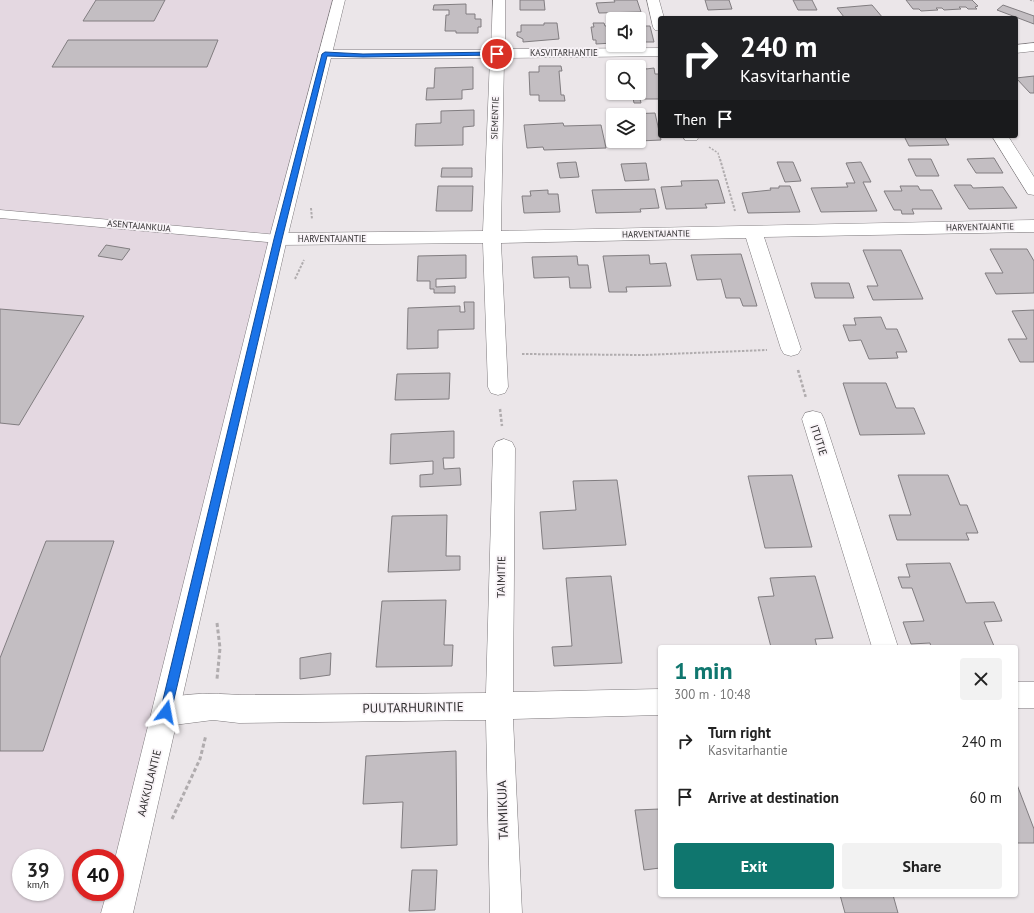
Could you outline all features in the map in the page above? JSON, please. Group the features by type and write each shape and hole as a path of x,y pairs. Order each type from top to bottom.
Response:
{"street":[{"name":"AAKKULANTIE","path":"117,913 278,239 339,0"},
{"name":"SIEMENTIE","path":"492,237 499,0"},
{"path":"653,0 658,19"},
{"path":"1018,49 1034,47"},
{"name":"KASVITARHANTIE","path":"325,54 363,55 658,52"},
{"path":"1001,138 1034,190"},
{"name":"HARVENTAJANTIE","path":"278,239 492,237 1034,226"},
{"path":"747,232 791,349"},
{"path":"492,237 498,387"},
{"name":"ITUTIE","path":"813,419 884,645"},
{"name":"TAIMITIE","path":"499,706 504,448"},
{"path":"1018,695 1034,695"},
{"name":"PUUTARHURINTIE","path":"166,712 212,707 239,709 499,706 658,702"},
{"name":"TAIMIKUJA","path":"499,706 506,913"}],"lane":[{"name":"ASENTAJANKUJA","path":"0,214 278,239"}],"path":[{"path":"1030,0 1034,1"},
{"path":"694,138 718,153 747,232"},
{"path":"293,282 308,252 311,239 313,226 309,201"},
{"path":"497,354 644,354 791,349"},
{"name":"ITUTIE","path":"791,349 813,419"},
{"path":"498,387 504,448"},
{"path":"170,826 180,800 200,759 212,707 220,664 217,621"}],"shaded area":[{"path":"0,0 339,0 124,865 124,849 72,849 72,901 115,901 112,913 0,913"}],"building":[{"path":"96,0 165,0 154,21 83,21"},
{"path":"520,0 544,0 545,10 520,10"},
{"path":"614,0 637,0 641,12 599,13 596,3 615,2"},
{"path":"705,0 729,0 732,9 708,10"},
{"path":"793,0 812,0 817,10 798,10"},
{"path":"906,0 972,0 978,6 975,7 977,9 959,7 961,9 944,10 942,8 936,8 938,10 921,11 919,9 913,9"},
{"path":"466,4 466,14 475,14 475,19 481,19 481,27 478,27 478,33 456,33 456,31 445,31 446,15 449,15 449,10 433,10 434,5"},
{"path":"872,5 881,16 843,16 837,8"},
{"path":"1003,5 1034,16 1034,24 1018,18 1018,16 1013,16 997,10"},
{"path":"544,23 557,23 559,39 523,42 523,39 517,36 517,32 521,32 521,25 544,25"},
{"path":"593,23 604,23 606,26 606,43 596,44 596,40 593,40 591,27 594,27"},
{"path":"646,26 650,26 654,42 646,42"},
{"path":"68,40 218,40 207,67 52,67"},
{"path":"539,66 561,66 562,71 559,71 561,95 564,95 565,101 539,101 539,95 530,95 529,72 539,72"},
{"path":"473,67 473,89 462,90 462,99 426,100 427,88 434,88 435,68"},
{"path":"654,68 655,74 658,74 658,99 646,99 646,69"},
{"path":"1034,76 1034,93 1030,93 1018,80 1018,78"},
{"path":"633,100 640,100 641,103 634,103"},
{"path":"474,110 474,126 463,127 463,145 415,146 416,124 441,123 441,111"},
{"path":"646,113 655,113 658,126 658,138 661,138 661,140 646,141"},
{"path":"563,123 564,126 601,125 606,148 544,150 543,147 527,148 524,125"},
{"path":"905,138 945,138 949,145 909,146"},
{"path":"994,158 1003,173 976,173 967,159"},
{"path":"908,159 931,159 939,176 916,176"},
{"path":"576,162 579,177 560,178 557,163"},
{"path":"777,162 793,162 801,181 785,182"},
{"path":"861,162 871,182 863,182 877,211 821,212 811,188 848,187 846,183 855,183 846,163"},
{"path":"646,163 649,180 625,181 621,164"},
{"path":"442,168 472,168 472,177 441,177"},
{"path":"718,180 725,203 705,204 707,208 666,209 661,187 682,186 681,181"},
{"path":"954,185 971,185 973,188 1003,187 1017,208 969,209"},
{"path":"438,186 473,186 472,211 436,211"},
{"path":"779,186 790,186 800,212 748,213 742,193 771,190 770,188 779,188"},
{"path":"900,186 918,186 920,190 932,190 942,209 912,209 914,214 902,214 901,210 894,210 884,191 902,191"},
{"path":"655,189 659,208 640,209 641,212 596,213 592,190"},
{"path":"548,190 548,194 558,194 560,212 524,213 522,196 531,196 530,191"},
{"path":"106,245 130,249 122,260 98,256"},
{"path":"990,249 1027,249 1034,261 1034,293 996,294 985,273 1003,273"},
{"path":"863,250 901,250 923,299 873,300 867,286 878,286"},
{"path":"741,254 757,306 743,306 740,298 726,298 721,279 697,280 691,255"},
{"path":"466,255 466,278 436,279 436,287 455,286 455,293 434,293 434,289 430,289 430,281 417,281 418,256"},
{"path":"649,255 650,264 666,263 671,286 626,287 627,292 609,292 603,256"},
{"path":"577,256 578,265 588,265 591,288 570,288 569,277 534,278 532,257"},
{"path":"811,283 849,283 854,298 815,298"},
{"path":"464,302 474,302 474,329 438,330 438,348 407,349 408,308 460,306 460,312 465,312"},
{"path":"0,309 84,316 19,425 0,423"},
{"path":"1034,310 1034,362 1020,362 1008,339 1027,339 1012,311"},
{"path":"881,317 886,329 897,329 907,352 896,352 898,358 869,359 861,340 849,341 843,325 856,325 854,318"},
{"path":"450,373 449,399 395,400 397,374"},
{"path":"843,383 886,383 896,408 914,408 925,434 860,435"},
{"path":"454,431 454,458 443,458 444,469 460,468 461,485 420,487 420,475 433,474 433,461 390,464 391,434"},
{"path":"792,475 812,547 765,548 748,476"},
{"path":"898,475 948,475 960,505 967,505 978,533 966,533 969,540 897,540 889,515 911,515"},
{"path":"617,480 626,545 543,549 540,512 576,510 573,481"},
{"path":"447,515 446,556 460,556 460,570 388,572 392,516"},
{"path":"46,541 114,541 43,751 0,751 0,658"},
{"path":"950,563 966,603 994,602 1002,621 984,622 994,645 930,645 930,643 911,644 903,622 924,621 912,588 902,588 898,577 910,577 906,564"},
{"path":"611,576 622,663 554,666 552,647 572,646 566,578"},
{"path":"815,576 833,638 815,639 816,645 770,645 758,597 774,596 770,578"},
{"path":"446,600 444,645 453,645 452,666 376,667 382,601"},
{"path":"331,653 330,675 300,679 300,658"},
{"path":"456,751 457,845 401,848 403,802 363,804 366,756"},
{"path":"1018,787 1034,829 1034,843 1018,843"},
{"path":"658,809 658,868 644,870 635,810"},
{"path":"412,870 437,870 435,910 409,911"},
{"path":"841,897 894,897 898,913 845,913"}],"route":[{"path":"166,712 278,239 325,54 497,54"}]}
